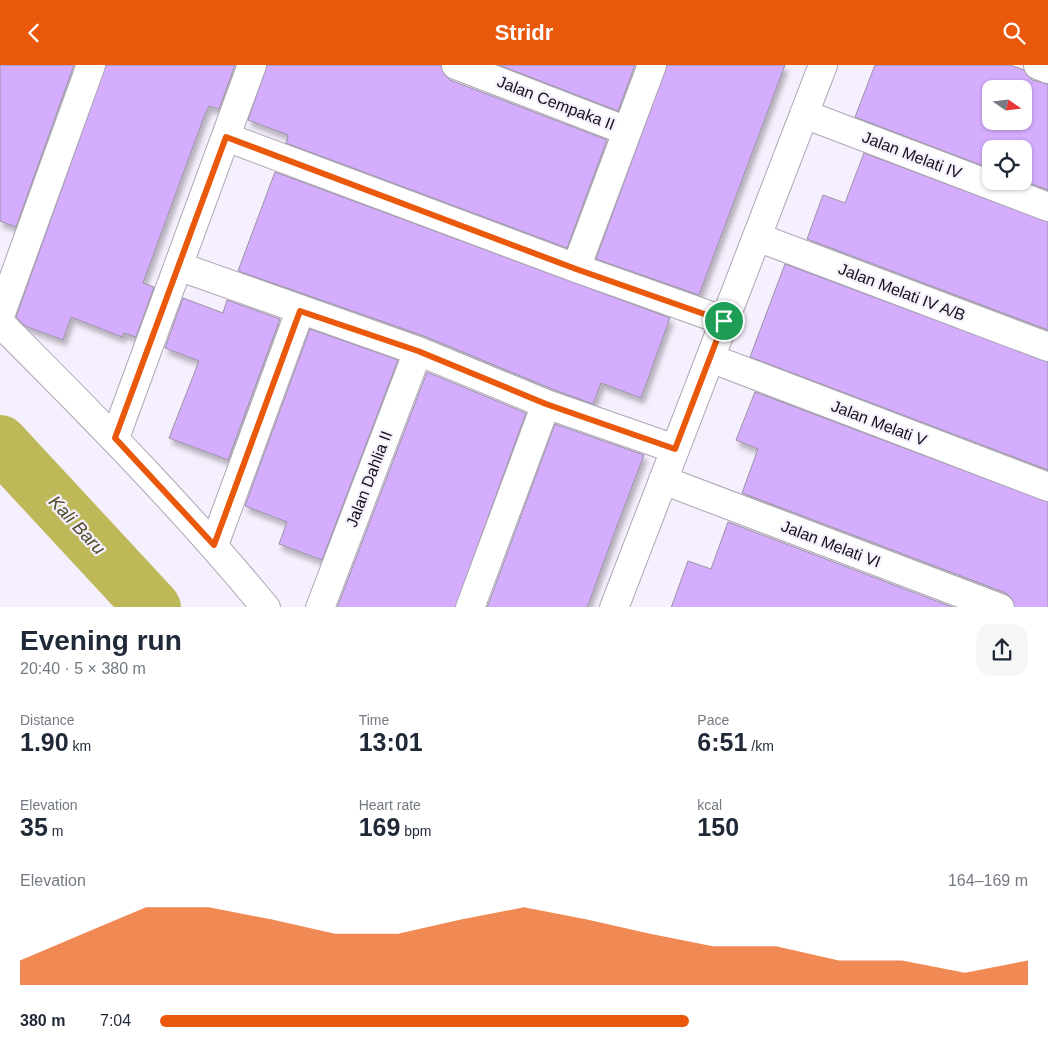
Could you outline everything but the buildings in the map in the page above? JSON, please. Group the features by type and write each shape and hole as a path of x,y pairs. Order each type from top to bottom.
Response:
{"street":[{"path":"0,315 91,65"},
{"path":"116,435 252,65"},
{"name":"Jalan Cempaka II","path":"456,65 628,131"},
{"path":"576,269 652,65"},
{"path":"622,605 663,480 823,65"},
{"path":"1038,65 1048,69"},
{"name":"Jalan Melati IV","path":"804,114 1048,207"},
{"path":"226,137 576,269 724,321"},
{"name":"Jalan Melati IV A/B","path":"757,237 1048,347"},
{"path":"178,266 300,311 418,351 546,404 675,449"},
{"path":"214,545 300,311"},
{"path":"0,323 116,435 214,545 266,607"},
{"name":"Jalan Dahlia II","path":"320,607 418,351"},
{"name":"Jalan Melati V","path":"710,358 1048,487"},
{"path":"470,607 546,404"},
{"name":"Jalan Melati VI","path":"663,480 1000,607"}],"waterway":[{"name":"Kali Baru","path":"0,443 152,607"}],"route":[{"path":"226,137 576,269 724,321 675,449 546,404 418,351 300,311 214,545 115,438 226,137"}]}
